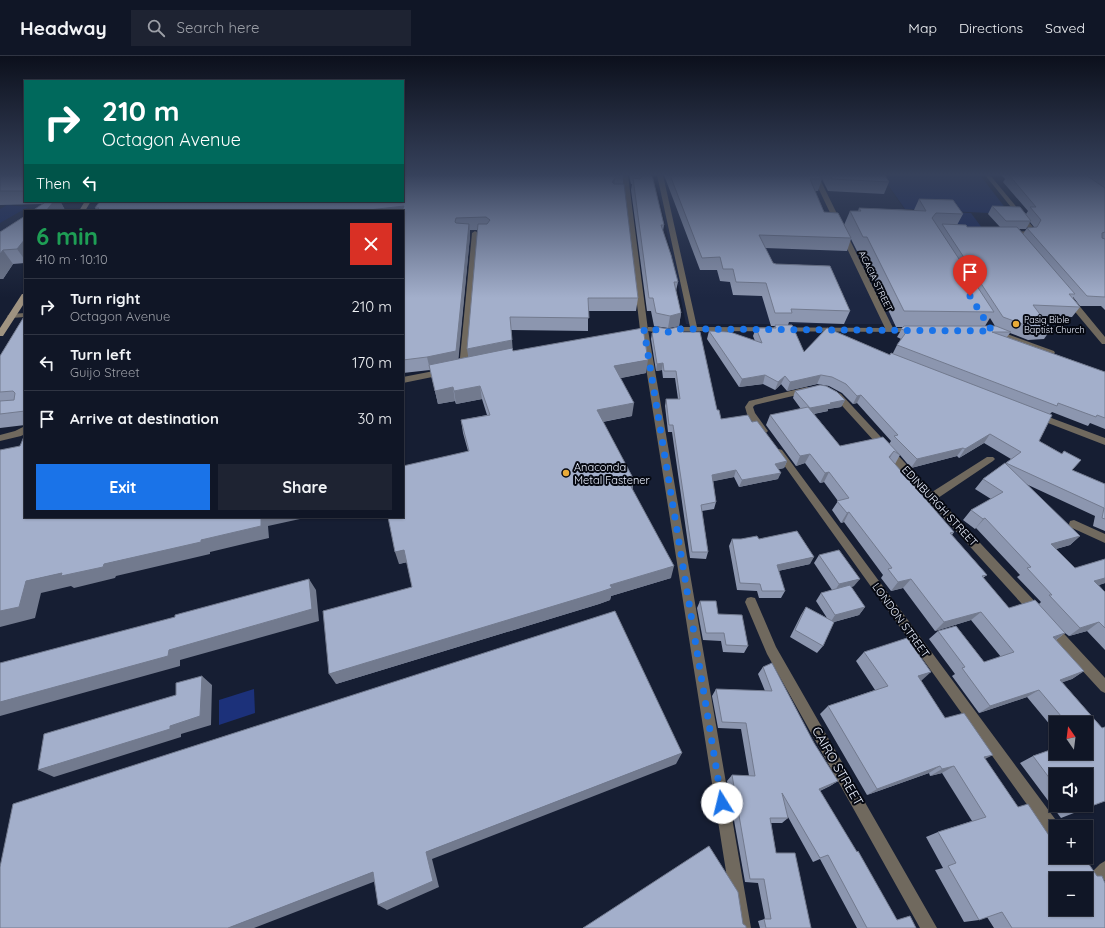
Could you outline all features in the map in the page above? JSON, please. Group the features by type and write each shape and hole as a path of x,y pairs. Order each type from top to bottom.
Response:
{"main road":[{"path":"0,334 24,297"}],"street":[{"path":"629,216 644,330 743,928"},
{"path":"669,216 694,329"},
{"name":"ACACIA STREET","path":"834,216 890,330"},
{"path":"1000,233 1017,237 1029,232 1031,228 1021,216"},
{"path":"404,380 467,367 475,233"},
{"path":"1065,294 1105,342"},
{"path":"11,316 24,315"},
{"path":"644,330 668,332 679,329 823,331 921,330"},
{"path":"990,329 1062,357"},
{"path":"823,331 845,339"},
{"name":"EDINBURGH STREET","path":"749,407 752,403 757,401 821,389 838,396 1105,687"},
{"name":"LONDON STREET","path":"749,407 751,414 1049,823"},
{"path":"1030,413 1105,442"},
{"path":"0,438 18,434 24,431"},
{"path":"932,497 990,459"},
{"path":"1074,524 1105,539"},
{"name":"CAIRO STREET","path":"751,602 771,650 929,928"},
{"path":"1083,870 1096,888 1105,869"}],"shaded area":[{"path":"0,216 24,216 24,233 0,249"},
{"path":"0,216 13,216 0,223"},
{"path":"663,216 908,216 978,324 686,324"},
{"path":"949,216 973,216 982,228 957,227"},
{"path":"254,689 255,713 219,725 219,700"}],"building":[{"path":"404,216 628,216 638,298 588,298 589,318 510,317 512,340 467,349 478,224 487,224 490,220 486,217 456,218 456,223 469,224 456,351 404,360"},
{"path":"638,216 662,216 664,225 661,225 678,282 674,282 681,313 670,316 656,313 653,298 649,298"},
{"path":"686,216 839,216 851,238 759,235 773,263 830,266 850,311 791,309 792,313 775,313 766,283 736,282 733,269 723,269 720,257 702,258"},
{"path":"852,216 934,216 932,218 994,312 904,311 867,237 863,237"},
{"path":"1001,216 1027,216 1031,221 1006,221"},
{"path":"1037,216 1105,216 1105,232 1102,233 1102,238 1105,239 1105,297 1087,296 1027,228 1037,227 1041,220"},
{"path":"24,217 24,240 17,249 3,250 0,254 0,232"},
{"path":"942,224 966,225 967,227 1017,227 1075,294 1069,294 1080,307 1033,305 1051,329 1036,329 1003,317"},
{"path":"24,317 24,411 0,414 0,401 14,400 15,393 13,391 0,392 0,356"},
{"path":"775,325 792,325 804,352 827,328 890,355 891,353 1052,415 1039,441 1062,454 1064,451 1081,460 1072,470 1105,484 1105,519 1102,518 1104,508 1006,463 1021,452 990,434 965,449 963,448 917,459 894,436 898,435 861,395 857,396 846,384 832,377 821,375 790,382 785,376 778,382 765,375 742,379 709,331 730,332 762,343 756,328 776,328"},
{"path":"682,326 683,332 700,332 717,410 719,410 721,419 748,415 752,422 757,421 787,461 775,464 781,473 742,480 736,470 712,475 716,502 701,505 708,552 692,552 673,425 669,425 666,399 680,399 676,371 664,371 663,363 657,364 652,333 657,332 656,327 669,329"},
{"path":"904,326 996,326 1011,332 992,332 1105,372 1105,418 1097,415 1096,417 1058,403 1057,406 897,345 907,331 901,329"},
{"path":"643,328 648,360 614,366 634,403 597,410 634,480 628,481 674,566 610,585 612,588 600,592 329,674 323,611 412,587 404,550 395,552 388,518 404,518 404,466 469,451 461,420 490,415 480,386 454,391 453,387 435,391 429,365 512,348 513,351"},
{"path":"820,385 826,386 837,392 845,400 810,408 795,391"},
{"path":"808,407 840,446 883,437 900,455 894,451 889,457 954,532 950,533 987,575 982,576 1009,608 1035,600 1065,633 1053,637 1084,671 1060,680 1092,716 1061,716 1039,690 990,706 962,668 965,667 938,631 956,626 984,662 1014,652 981,612 944,622 911,579 898,582 888,569 892,568 849,512 847,513 837,501 849,498 829,472 825,473 810,454 800,456 770,415"},
{"path":"24,436 24,518 261,518 261,526 201,540 201,542 104,564 103,567 61,576 62,573 26,581 19,607 0,611 0,450 20,446"},
{"path":"1005,463 1080,536 1051,544 1075,568 1105,559 1105,578 1094,581 1105,592 1105,628 1099,622 1080,628 1049,595 1052,595 1027,568 1031,567 985,518 983,519 971,510 1003,492 983,479"},
{"path":"797,531 814,557 777,565 785,591 762,591 760,584 740,583 732,539 757,536 759,539"},
{"path":"839,550 860,579 839,584 819,555"},
{"path":"309,579 312,609 169,650 168,656 0,702 0,663 175,617 175,615"},
{"path":"850,585 865,607 835,615 821,593"},
{"path":"700,601 716,601 718,614 742,615 748,646 726,645 724,633 706,633"},
{"path":"806,607 834,622 823,646 795,630"},
{"path":"615,611 682,753 426,852 433,881 378,905 373,872 228,928 0,928 0,867 13,804"},
{"path":"907,638 931,672 918,676 945,718 964,713 993,755 984,757 1018,807 1028,804 1049,836 1049,864 1089,864 1097,876 1102,876 1105,883 1105,928 1012,928 1002,912 979,920 948,866 956,863 938,832 986,817 954,766 942,769 940,766 877,789 828,706 888,686 864,652"},
{"path":"772,663 814,743 838,781 819,789 857,852 858,851 897,920 910,916 916,928 867,928 828,855 820,858 782,793 788,818 770,818 776,853 795,853 811,928 766,928 764,919 771,919 764,879 750,879 732,775 755,776 746,723 722,722 716,689 772,691 763,667"},
{"path":"202,676 200,716 170,726 170,729 38,770 44,734 176,695 176,683"},
{"path":"1093,718 1102,728 1105,727 1105,801 1093,805 1093,768 1049,768 1049,778 1033,756 1049,750 1049,760 1093,760"},
{"path":"709,846 738,892 743,924 746,928 583,928"}],"place":[{"name":"Pasig Bible Baptist Church","path":"1016,324"},
{"name":"Anaconda Metal Fastener","path":"566,473"}],"route":[{"path":"722,803 644,330 651,329 668,332 679,329 992,331 970,296"}]}
